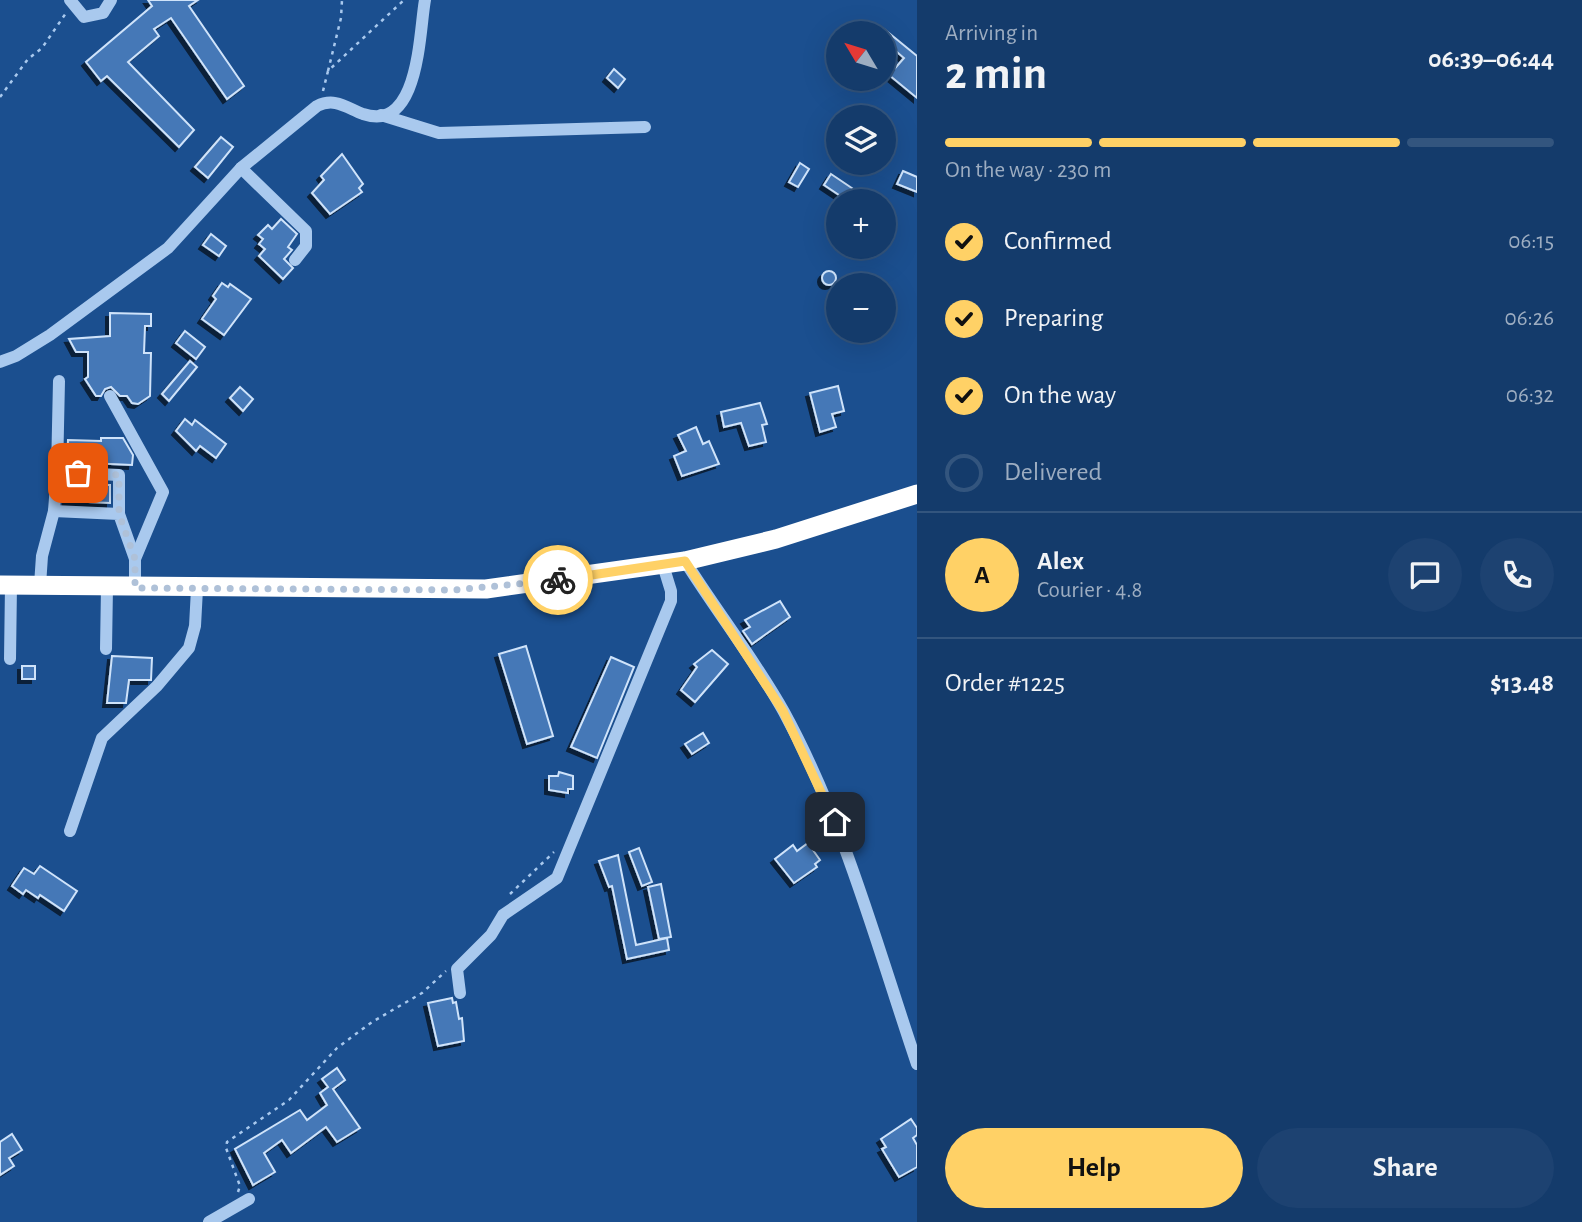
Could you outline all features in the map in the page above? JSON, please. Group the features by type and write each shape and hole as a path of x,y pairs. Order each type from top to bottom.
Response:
{"highway":[{"path":"6,585 197,589 486,589 685,561 776,539 917,494"}],"street":[{"path":"71,1 84,17 103,13 111,0"},
{"path":"380,115 396,108 407,94 416,65 425,0"},
{"path":"0,362 16,356 50,335 168,248 242,168 326,101 337,102 364,114 380,115 439,133 645,127"},
{"path":"242,168 306,230 306,246 295,260"},
{"path":"40,585 42,556 54,511 59,381"},
{"path":"110,396 163,492 135,559"},
{"path":"57,472 119,475 119,514 135,559 135,588"},
{"path":"54,511 119,514"},
{"path":"685,561 783,711 813,771 849,861 917,1064"},
{"path":"460,993 457,969 491,935 503,915 557,877 671,601 663,565"},
{"path":"6,585 10,659"},
{"path":"106,649 107,587"},
{"path":"70,831 102,738 157,686 189,648 195,626 197,589"},
{"path":"209,1222 249,1199"}],"path":[{"path":"326,101 323,93 341,19 342,0"},
{"path":"328,71 404,0"},
{"path":"0,97 28,59 42,48 71,1"},
{"path":"508,897 572,836"},
{"path":"229,1210 240,1186 226,1148 227,1142 289,1100 337,1048 372,1022 422,993 451,965"}],"building":[{"path":"148,0 198,0 189,6 244,86 227,99 171,18 154,29 159,36 128,62 194,130 179,147 107,76 101,81 86,62 152,6"},
{"path":"896,39 917,56 917,98 896,81 896,67 904,58 896,51"},
{"path":"614,69 625,79 618,88 607,78"},
{"path":"221,137 233,147 208,178 195,167"},
{"path":"342,154 363,184 359,188 362,192 330,214 312,193 324,180 321,176"},
{"path":"800,163 809,169 798,187 789,182"},
{"path":"903,171 917,177 917,192 897,184"},
{"path":"832,175 853,189 830,189 824,185"},
{"path":"281,219 297,234 288,247 292,250 284,259 293,268 283,279 259,256 265,249 259,244 263,239 258,235 268,225 272,229"},
{"path":"211,234 226,246 219,256 203,245"},
{"path":"826,271 834,273 826,273 826,285 822,281 822,275"},
{"path":"222,283 228,287 230,284 251,299 224,335 202,319 216,299 213,296"},
{"path":"110,313 151,314 151,326 145,326 144,353 151,353 150,396 138,404 132,403 127,396 120,396 111,387 105,389 101,396 96,396 85,379 88,377 88,352 76,352 69,339 110,336"},
{"path":"185,331 205,347 196,359 176,343"},
{"path":"190,361 197,367 169,401 162,394"},
{"path":"838,386 844,411 832,414 836,427 820,432 810,393"},
{"path":"240,387 253,399 243,411 230,398"},
{"path":"760,403 767,424 762,425 766,442 749,446 741,423 724,427 721,412"},
{"path":"185,419 192,425 195,420 226,444 216,458 200,446 196,451 176,431"},
{"path":"696,427 703,444 709,441 719,464 682,476 674,456 686,451 678,435"},
{"path":"101,438 123,438 133,455 132,465 67,462 68,440 101,441"},
{"path":"68,484 110,485 110,503 67,501"},
{"path":"780,601 790,617 752,644 743,631 750,627 745,620"},
{"path":"526,646 553,736 527,744 499,654"},
{"path":"712,650 728,664 695,702 681,690 697,667 694,664"},
{"path":"112,656 152,658 151,680 129,680 126,703 107,703"},
{"path":"611,657 634,667 597,758 571,747"},
{"path":"22,666 35,666 35,679 22,679"},
{"path":"703,733 709,743 692,754 685,744"},
{"path":"559,772 573,776 573,789 568,789 568,793 549,790 549,776 558,776"},
{"path":"808,843 820,860 815,864 817,867 794,883 775,859 793,845 797,851"},
{"path":"639,848 652,882 642,886 629,852"},
{"path":"618,855 636,945 667,938 669,950 627,959 612,886 609,887 599,861"},
{"path":"40,866 77,891 64,911 40,895 38,898 26,890 23,894 12,886 24,868 34,874"},
{"path":"661,884 671,937 659,939 648,887"},
{"path":"452,998 453,1003 456,1002 459,1019 462,1018 464,1041 438,1046 428,1003"},
{"path":"337,1068 345,1080 333,1089 360,1128 337,1142 326,1127 291,1153 282,1140 264,1153 275,1172 253,1185 235,1149 300,1110 307,1120 327,1105 320,1093 328,1087 322,1079"},
{"path":"911,1119 917,1128 917,1135 913,1138 917,1145 917,1167 899,1177 882,1149 886,1147 881,1139"},
{"path":"12,1134 22,1150 9,1158 14,1166 0,1175 0,1142"}],"way so far":[{"path":"78,473 119,475 119,514 135,559 135,588 455,590 558,580"}],"route":[{"path":"558,580 685,561 783,711 835,822"}]}
